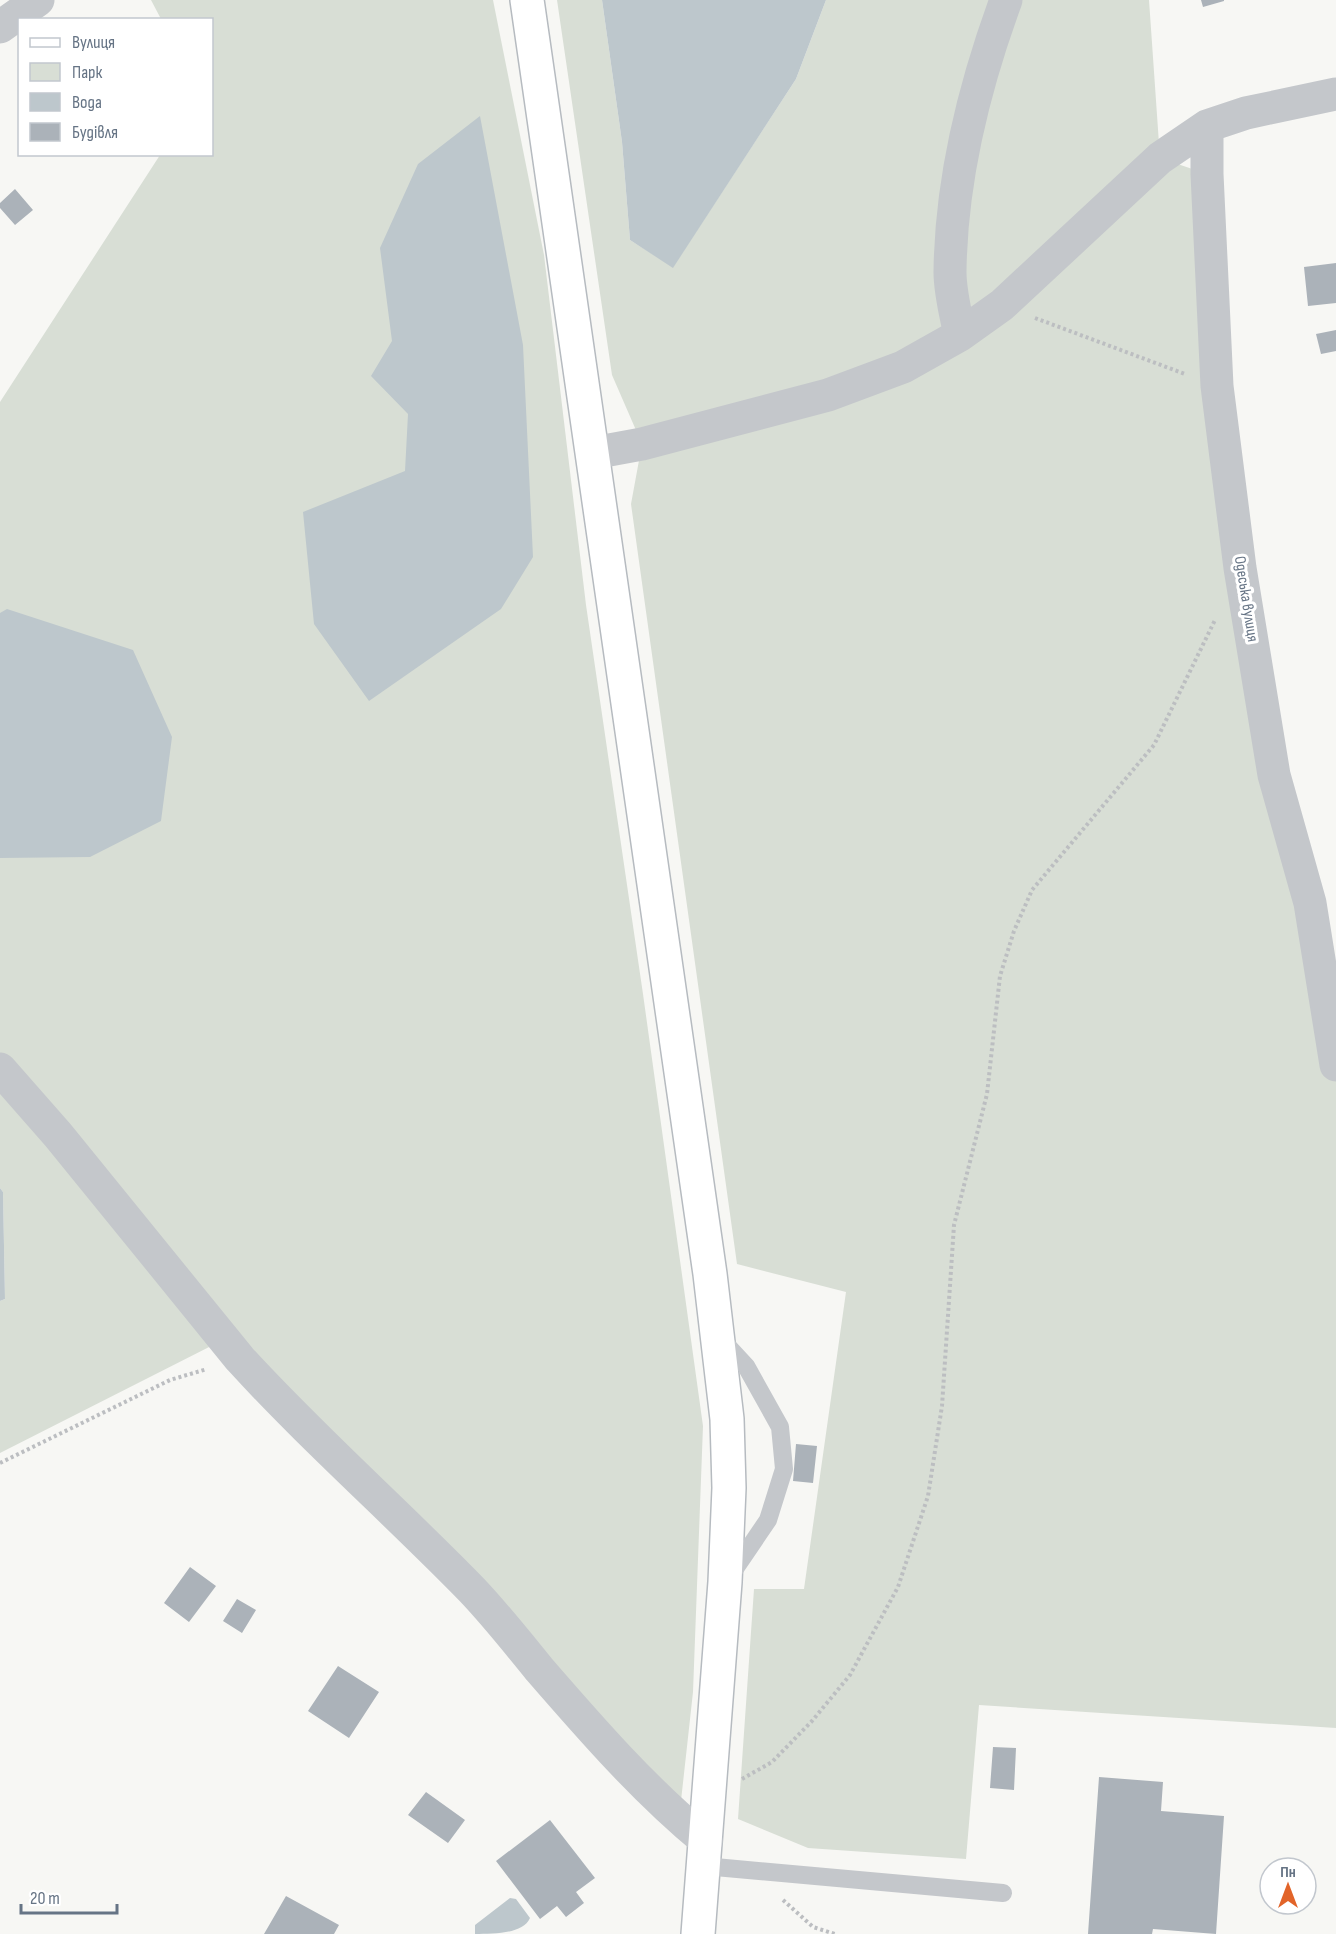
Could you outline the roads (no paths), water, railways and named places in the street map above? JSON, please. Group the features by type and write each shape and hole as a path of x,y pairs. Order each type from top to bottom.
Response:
{"street":[{"path":"0,27 38,0"},
{"path":"526,0 710,1274 727,1431 729,1488 725,1582 698,1934"},
{"path":"960,335 950,274 957,175 986,54 1006,0"},
{"path":"593,453 642,444 828,395 903,367 960,335 1002,305 1160,158 1207,126 1246,113 1336,94"},
{"name":"Одеська вулиця","path":"1207,126 1207,174 1217,386 1240,568 1274,775 1310,903 1336,1065"},
{"path":"0,1069 58,1135 240,1359 321,1444 472,1591 584,1721 679,1819 705,1853"}],"lane":[{"path":"717,1335 746,1366 780,1427 784,1469 768,1520 725,1582"},
{"path":"705,1853 749,1869 1003,1893"}],"water":[{"path":"602,0 826,0 796,79 673,268 630,240 622,142"},
{"path":"480,116 523,345 533,557 501,609 369,701 314,624 303,512 405,471 408,414 371,376 392,341 380,248 418,164"},
{"path":"7,609 133,650 172,737 161,821 90,857 0,858 0,613"},
{"path":"0,1188 3,1192 5,1299 0,1301"},
{"path":"510,1898 516,1899 530,1918 526,1923 507,1932 475,1934 475,1925"}]}
